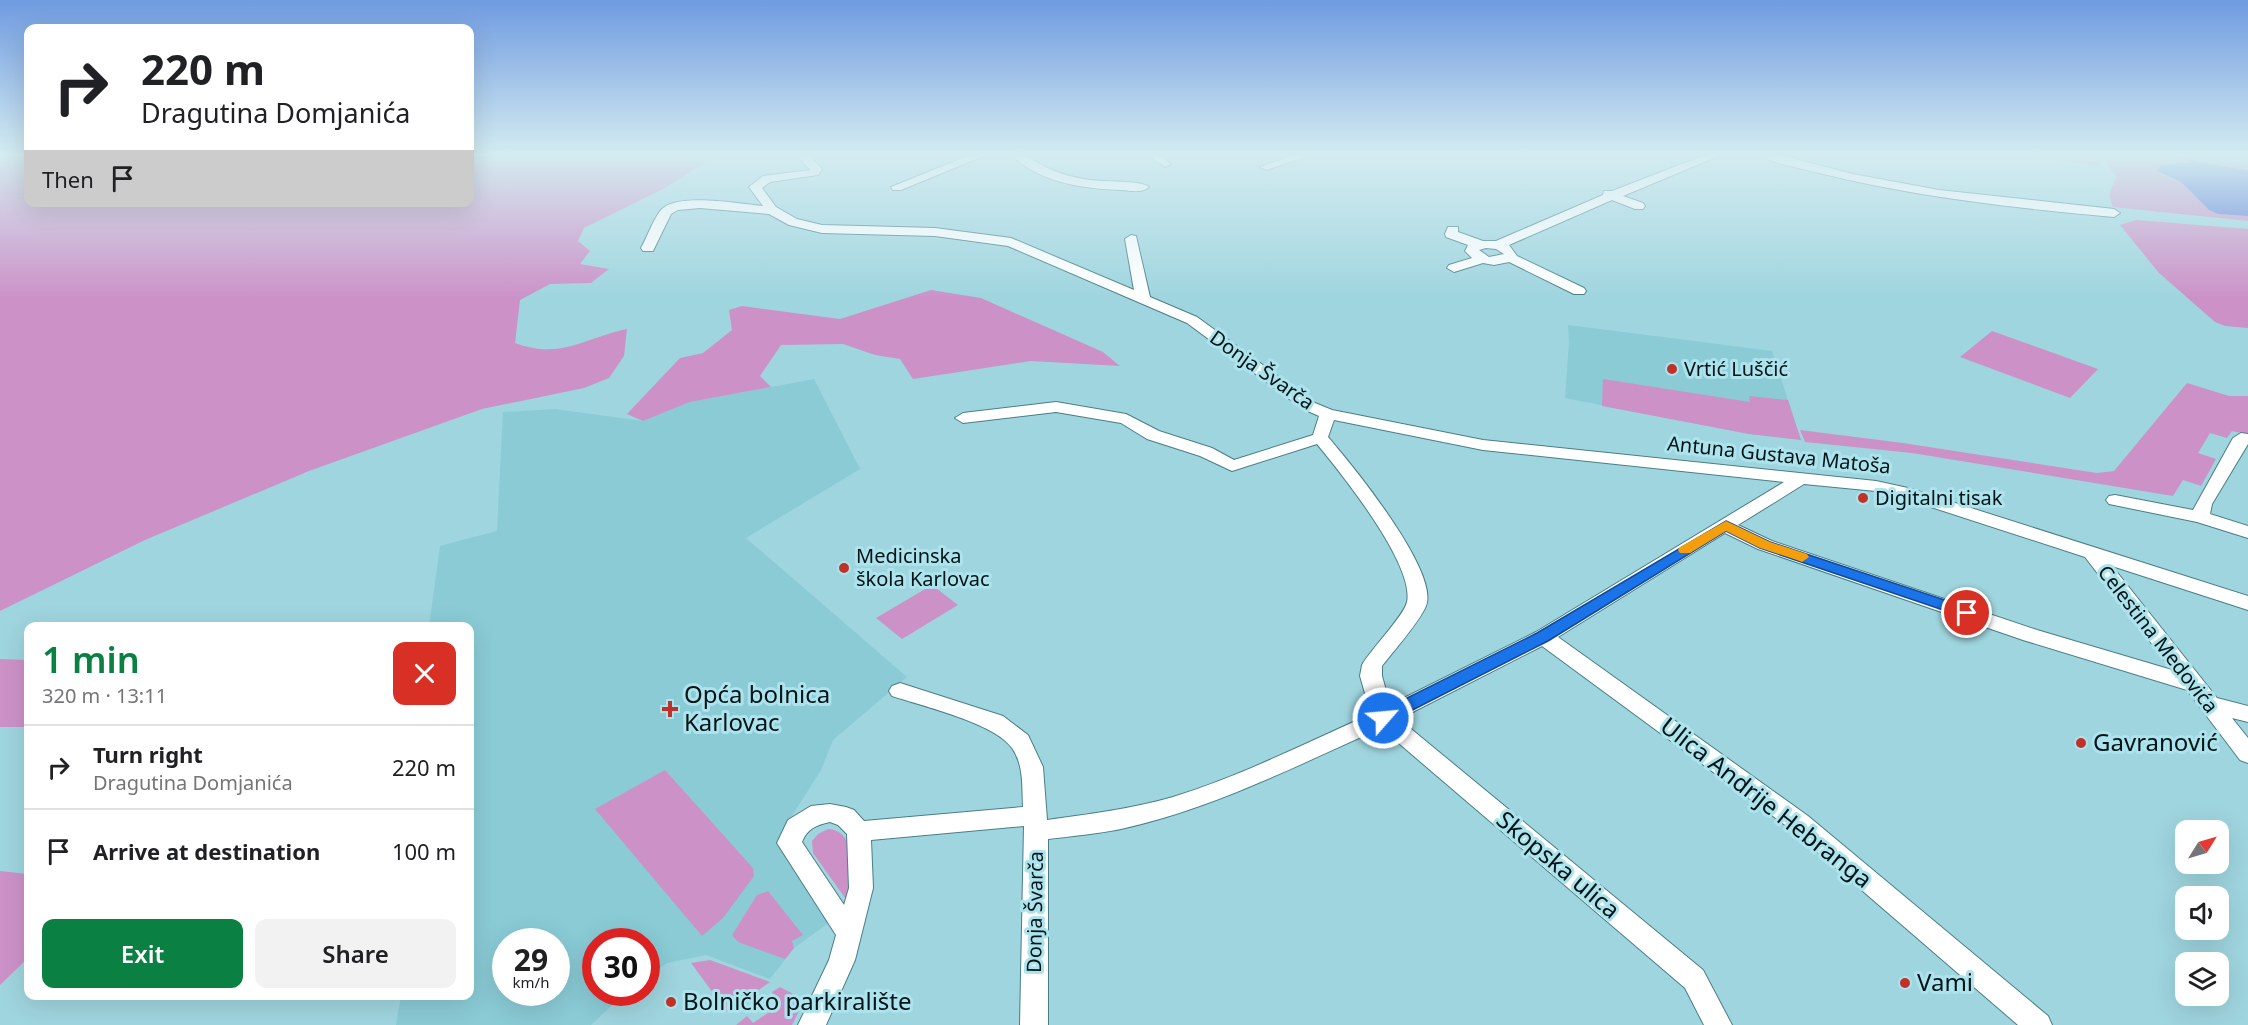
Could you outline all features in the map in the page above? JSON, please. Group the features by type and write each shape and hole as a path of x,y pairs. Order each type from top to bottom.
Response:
{"street":[{"path":"767,203 772,210"},
{"path":"1453,230 1451,234 1471,254 1504,253 1604,203"},
{"path":"1631,203 1639,206"},
{"path":"2018,203 2113,212"},
{"path":"648,248 667,211 675,205 689,204 753,211 772,210"},
{"name":"Donja Švarča","path":"772,210 792,222 822,229 935,232 1011,242 1192,320 1309,406 1328,414 1320,438 1360,485 1399,547 1418,587 1417,605 1372,665 1371,676 1383,718 1223,789 1173,806 1119,820 1036,823 1034,1025"},
{"path":"1131,239 1143,299"},
{"path":"1504,253 1525,266 1579,291"},
{"path":"963,418 1056,407 1103,415 1126,420 1153,435 1206,452 1232,466 1320,438"},
{"name":"Antuna Gustava Matoša","path":"1328,414 1483,445 1876,486 1902,492 2090,551 2248,603"},
{"path":"2200,517 2204,504 2243,442"},
{"path":"1383,718 1543,637 1800,479"},
{"path":"2115,500 2200,517 2248,532"},
{"path":"1726,526 1765,545 2030,635 2191,684"},
{"name":"Celestina Medovića","path":"2090,551 2191,684 2248,754"},
{"name":"Ulica Andrije Hebranga","path":"1543,637 1800,823 2038,1025"},
{"path":"859,831 1036,823 1032,767 1020,741 995,722 900,691"},
{"path":"2208,704 2248,714"},
{"name":"Skopska ulica","path":"1383,718 1694,979 1718,1025"},
{"path":"812,1025 835,979 849,934 861,888 859,831 846,817 830,813 811,816 796,827 789,843 849,934"}],"shaded area":[{"path":"0,203 24,203 24,207 474,207 474,203 635,203 584,228 578,241 590,251 580,264 609,269 591,283 550,284 520,300 515,343 531,348 572,346 627,329 624,356 609,378 584,388 482,409 309,471 145,540 0,611"},
{"path":"2112,203 2202,203 2209,210 2218,214 2248,216 2248,221 2113,207"},
{"path":"2136,220 2248,229 2248,328 2225,326 2215,322 2159,273 2120,225"},
{"path":"931,290 981,298 1103,352 1120,366 1031,361 913,379 900,359 875,355 843,344 781,345 760,376 771,387 690,402 643,421 627,414 680,358 703,353 732,330 729,310 742,306 840,319"},
{"name":"Vrtić Luščić","path":"1568,325 1772,351 1801,440 1749,434 1565,398"},
{"path":"1992,331 2098,369 2070,398 1960,357"},
{"name":"Opća bolnica Karlovac","path":"814,379 860,469 746,538 907,677 833,740 821,770 788,822 834,919 794,948 770,979 706,955 667,963 660,967 660,928 582,928 582,1006 611,1006 591,1025 396,1025 400,1000 474,1000 474,622 430,622 440,546 497,531 503,412 555,409 643,421 690,402"},
{"path":"1603,379 1750,402 1749,396 1788,400 1801,440 1749,434 1602,406"},
{"path":"2187,383 2229,396 2248,396 2248,434 2232,431 2227,438 2210,433 2198,453 2216,459 2201,486 2183,480 2173,496 1912,453 1805,442 1800,430 1903,443 2097,473 2114,471"},
{"path":"932,585 958,605 902,639 876,618"},
{"path":"0,659 24,660 24,727 0,727"},
{"path":"665,770 753,868 754,876 723,918 702,936 595,809"},
{"path":"828,829 838,832 845,838 849,847 852,870 848,902 813,853 812,841 818,834"},
{"path":"0,871 24,874 24,962 0,985"},
{"path":"768,891 803,935 792,941 794,948 785,959 738,942 732,935 757,895"},
{"path":"710,960 770,982 727,1012 691,963"},
{"path":"780,987 797,996 802,1005 792,1025 736,1025 747,1016 753,1023 781,1004 772,992"}],"water":[{"path":"2202,203 2248,203 2248,216 2218,214 2209,210"}],"slow traffic":[{"path":"1685,550 1726,526 1765,545 1802,557"}],"place":[{"name":"Vrtić Luščić","path":"1672,369"},
{"name":"Digitalni tisak","path":"1863,498"},
{"name":"Medicinska škola Karlovac","path":"844,568"},
{"name":"Opća bolnica Karlovac","path":"670,709"},
{"name":"Gavranović","path":"2081,743"},
{"name":"Vami","path":"1905,983"},
{"name":"Bolničko parkiralište","path":"671,1002"}],"route":[{"path":"1383,718 1543,637 1726,526 1765,545 1967,613"}]}
